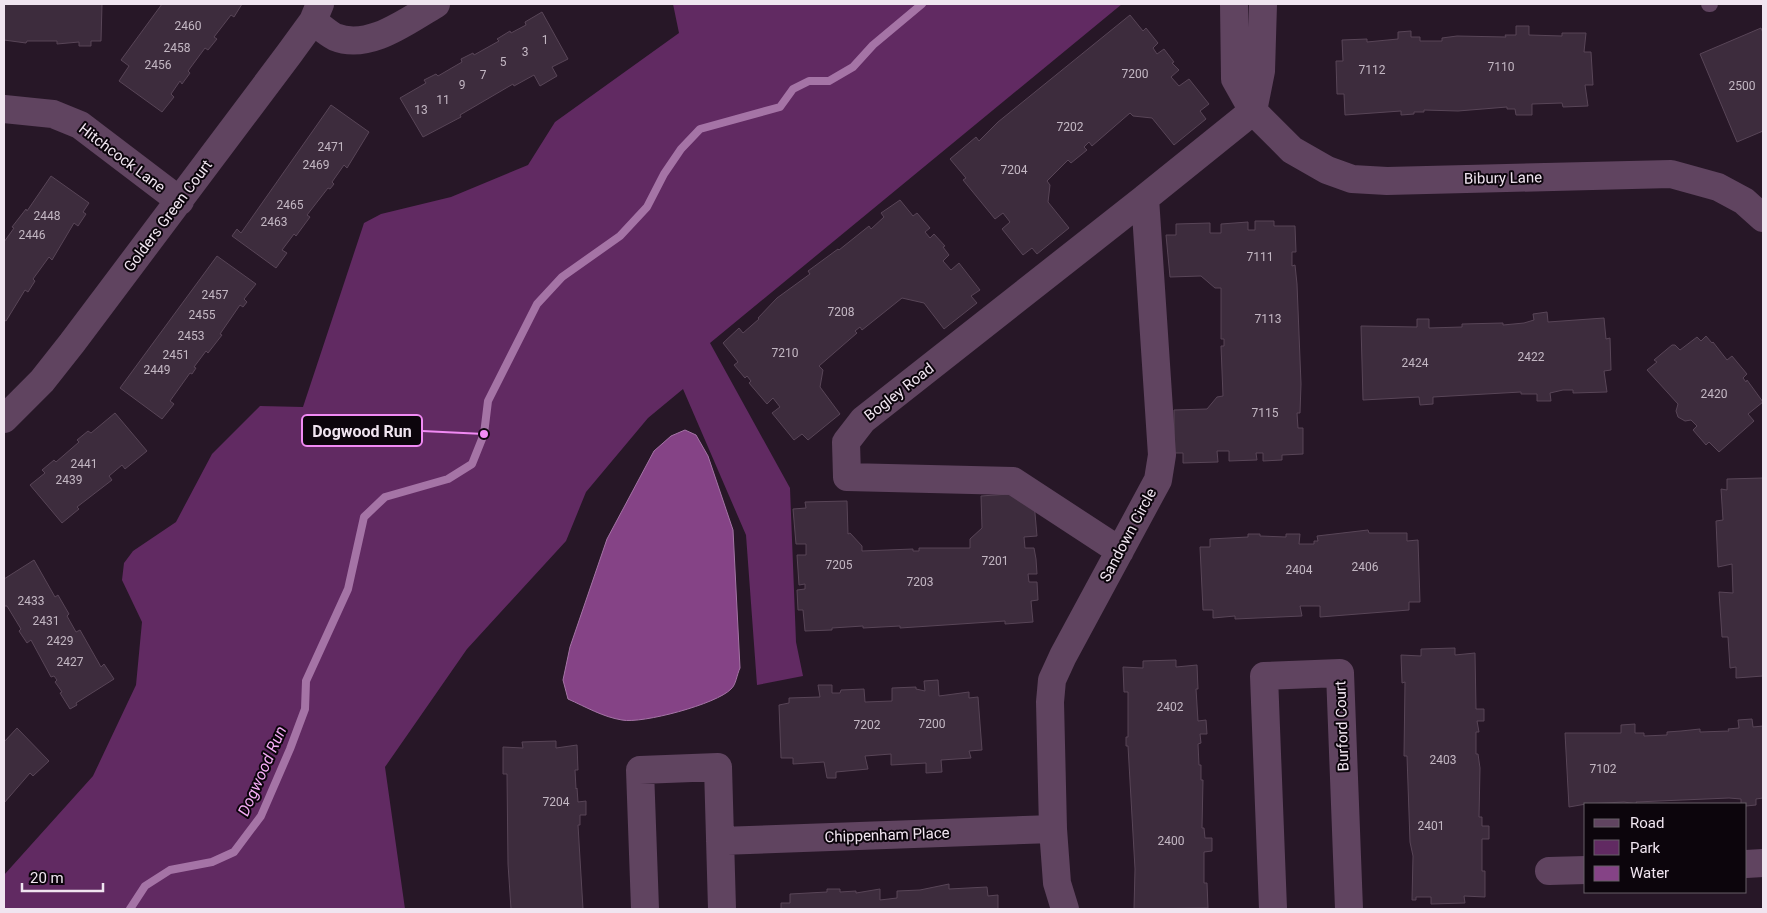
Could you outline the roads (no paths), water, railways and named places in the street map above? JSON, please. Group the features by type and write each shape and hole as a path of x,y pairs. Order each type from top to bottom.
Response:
{"street":[{"path":"316,12 336,37 355,40 374,37 436,4"},
{"name":"Golders Green Court","path":"4,419 42,381 180,201 316,12"},
{"path":"1145,198 1253,111 1261,71 1263,16 1234,16 1235,78 1253,111"},
{"name":"Hitchcock Lane","path":"4,109 53,114 80,125 180,201"},
{"name":"Bibury Lane","path":"1253,111 1292,150 1327,170 1352,179 1387,181 1671,174 1718,187 1744,201 1763,218"},
{"name":"Sandown Circle","path":"1065,909 1057,883 1053,829 1050,702 1052,680 1063,656 1158,480 1162,454 1145,198"},
{"name":"Bogley Road","path":"1120,551 1013,481 847,478 846,442 862,420 1145,198"},
{"name":"Burford Court","path":"1273,909 1264,676 1340,673 1349,909"},
{"path":"645,909 640,770 718,767 722,909"},
{"name":"Chippenham Place","path":"720,841 1053,829"},
{"path":"1747,864 1763,863"},
{"path":"1549,871 1584,870"}],"water":[{"path":"685,430 696,435 708,456 733,530 740,668 733,687 711,701 679,712 646,719 615,719 568,699 563,680 570,647 607,539 654,451 671,436"}],"waterway":[{"name":"Dogwood Run","path":"130,909 145,886 170,870 212,862 234,852 261,816 305,709 306,681 348,589 364,517 385,497 448,479 472,464 484,434 488,401 537,304 562,277 620,236 647,207 664,174 681,149 700,129 780,107 793,89 809,81 829,81 853,67 873,45 922,4"}],"place":[{"name":"Dogwood Run","path":"484,434"}]}
